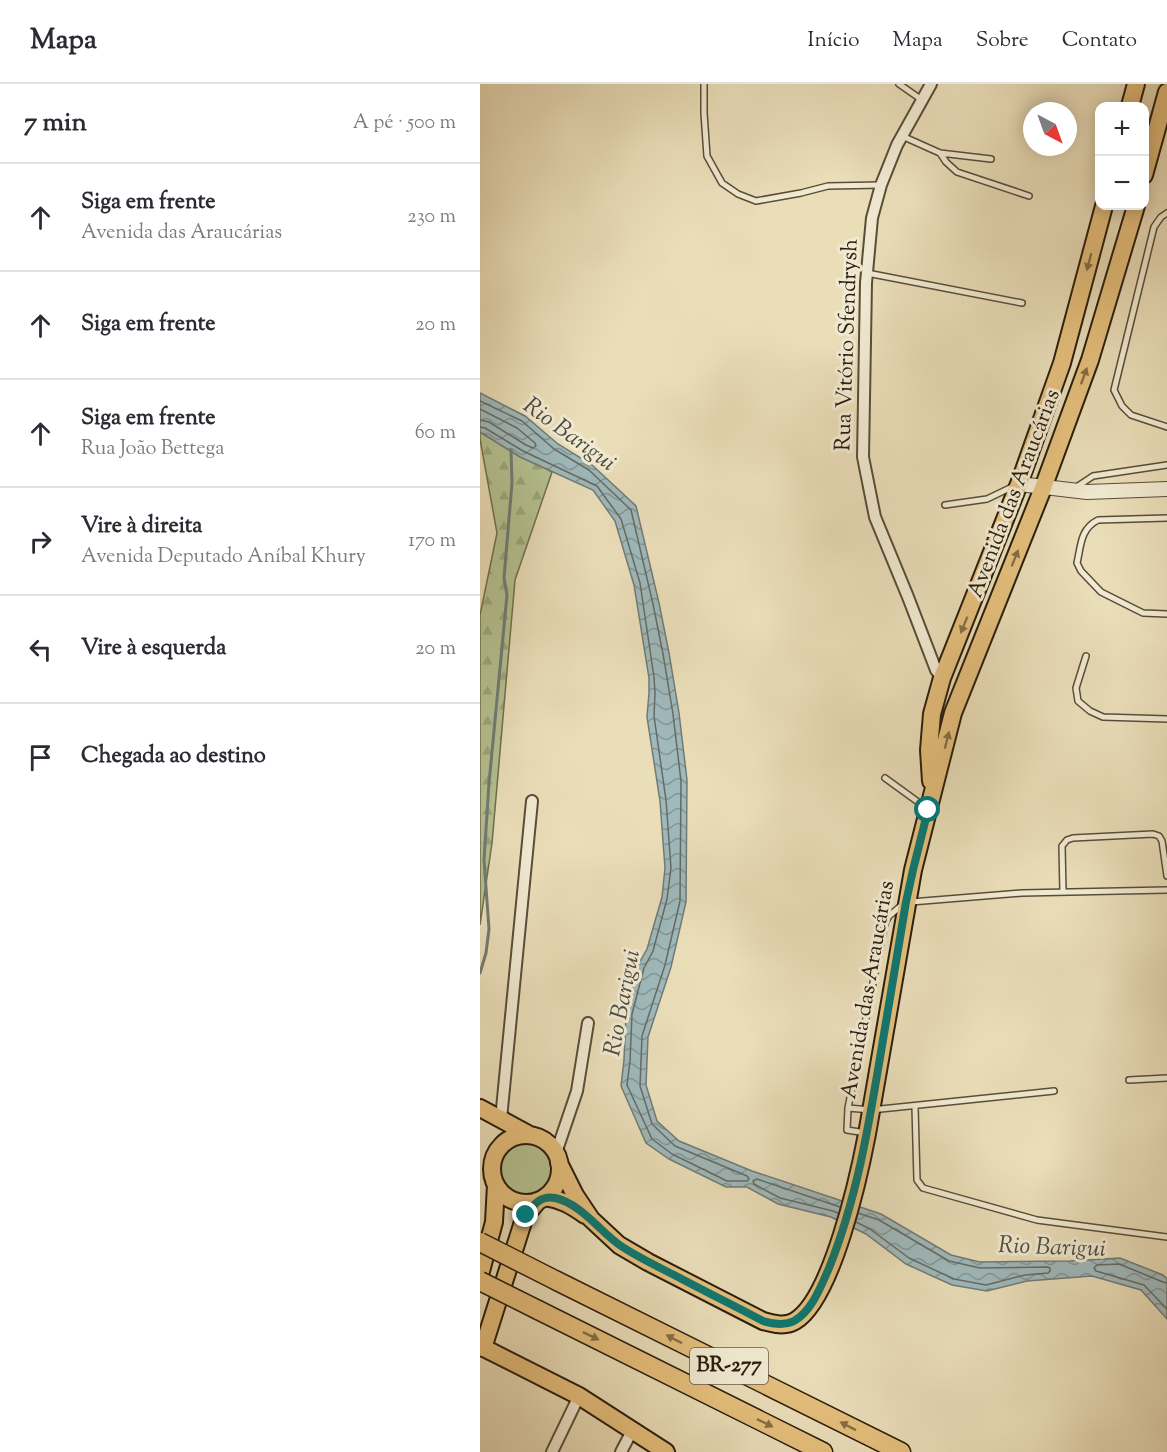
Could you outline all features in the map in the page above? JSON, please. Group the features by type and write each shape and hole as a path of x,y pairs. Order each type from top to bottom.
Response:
{"highway":[{"name":"BR-277","path":"480,1242 901,1452"},
{"name":"BR-277","path":"480,1281 823,1452"}],"main road":[{"path":"1131,102 1136,84"},
{"path":"1149,163 1162,131 1167,92"},
{"name":"Avenida das Araucárias","path":"930,803 929,750 932,714 942,678 1019,484 1062,363 1103,210"},
{"name":"Avenida das Araucárias","path":"591,1219 607,1235 631,1252 763,1321 785,1324 794,1321 815,1297 844,1228 855,1191 867,1134 906,902 953,713 1043,488 1090,360 1135,210"},
{"path":"942,678 951,699 953,713"},
{"path":"480,1108 549,1144 575,1196 591,1219"},
{"path":"480,1275 496,1210 492,1165 495,1155 509,1139 519,1135 530,1135"},
{"path":"480,1155 501,1193 509,1199 528,1203 555,1198 591,1219"},
{"path":"558,1158 560,1173 557,1182 552,1191 526,1215 523,1222 481,1351 579,1396 666,1452"}],"street":[{"name":"Rua Vitório Sfendrysh","path":"931,84 903,136 881,185 873,218 867,273 863,456 875,517 936,670 942,678"},
{"path":"1019,484 1071,491 1167,489"},
{"path":"501,1119 532,801"},
{"path":"558,1158 577,1091 588,1023"},
{"path":"552,1452 579,1396"},
{"path":"621,1452 633,1430"}],"lane":[{"path":"704,84 706,156 722,183 738,194 756,201 828,186 881,185"},
{"path":"899,84 922,100"},
{"path":"903,136 940,153 991,159"},
{"path":"940,153 957,172 1029,196"},
{"path":"1167,213 1154,227 1114,390 1122,406 1131,416 1167,427"},
{"path":"867,273 1022,303"},
{"path":"1071,491 1093,476 1167,465"},
{"path":"945,505 987,499 1019,484"},
{"path":"1167,519 1098,520 1091,523 1084,531 1077,563 1081,571 1101,592 1143,614 1167,614"},
{"path":"1086,656 1076,688 1078,701 1090,711 1103,717 1167,719"},
{"path":"885,778 930,803"},
{"path":"1063,892 1062,846 1067,840 1073,838 1153,834 1159,836 1162,841 1167,876"},
{"path":"867,1134 847,1130 848,1108 885,923 896,909 906,902 1022,893 1167,890"},
{"path":"1129,1080 1167,1078"},
{"path":"848,1108 871,1110 915,1107 1054,1091"},
{"path":"915,1107 917,1180 923,1188 1037,1220 1167,1237"}],"green space":[{"path":"480,432 552,472 515,580 492,843 480,925 480,615 497,533"},
{"path":"526,1143 536,1145 544,1151 550,1159 552,1169 550,1179 544,1187 536,1193 526,1195 516,1193 508,1187 502,1179 500,1169 502,1159 508,1151 516,1145"}],"water":[{"path":"480,393 525,416 558,444 592,465 636,506 669,653 687,780 686,902 671,967 648,1037 646,1085 657,1121 679,1141 752,1171 881,1214 951,1255 980,1262 1120,1258 1163,1275 1167,1279 1167,1319 1141,1290 1092,1276 1027,1281 987,1291 952,1285 906,1264 866,1234 831,1217 778,1204 747,1187 726,1187 669,1159 646,1143 621,1086 626,1014 638,965 647,949 662,897 665,868 660,801 647,717 649,678 634,585 615,521 593,490 520,457 480,432"}],"waterway":[{"path":"480,973 486,953 489,929 484,860 507,595 504,578 512,483 511,450"}],"route":[{"path":"526,1215 538,1200 545,1197 562,1201 591,1219 619,1245 763,1321 785,1324 794,1321 810,1306 839,1244 855,1191 867,1134 906,902 928,810"}],"water label":[{"name":"Rio Barigui","path":"569,435"},
{"name":"Rio Barigui","path":"623,1003"},
{"name":"Rio Barigui","path":"1052,1248"}]}
